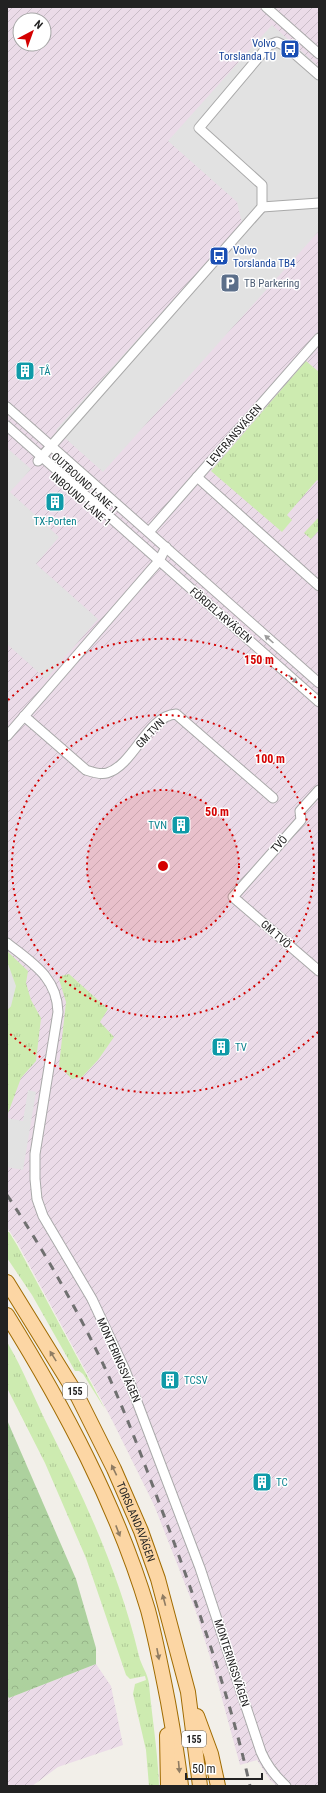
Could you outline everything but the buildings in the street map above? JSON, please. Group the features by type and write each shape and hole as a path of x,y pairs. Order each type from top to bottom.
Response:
{"main road":[{"name":"TORSLANDAVÄGEN","path":"7,1282 78,1397 130,1505 158,1579 188,1692 200,1786"},
{"name":"TORSLANDAVÄGEN","path":"7,1315 58,1402 94,1474 110,1509 137,1577 148,1611 167,1699 178,1759 181,1786"},
{"path":"188,1692 211,1754 218,1786"},
{"path":"167,1699 168,1786"}],"street":[{"path":"266,7 319,54"},
{"path":"45,453 262,207 262,185 198,128 269,45 277,42 287,47 319,75"},
{"path":"262,207 319,203"},
{"name":"LEVERANSVÄGEN","path":"149,532 319,338"},
{"path":"7,407 45,453"},
{"name":"OUTBOUND LANE 1","path":"7,413 45,453 165,550"},
{"path":"7,736 157,563 165,550 149,532 45,453 8,430"},
{"name":"INBOUND LANE 1","path":"8,430 45,453 157,563"},
{"path":"197,477 319,586"},
{"name":"FÖRDELARVÄGEN","path":"165,550 319,683"},
{"name":"FÖRDELARVÄGEN","path":"157,563 319,702"},
{"name":"GM TVN","path":"24,716 86,770 96,774 106,774 123,762 160,720 168,714 176,714 273,798"},
{"name":"TVÖ","path":"233,897 301,820 300,811 319,790"},
{"name":"GM TVÖ","path":"233,897 319,971"},
{"name":"MONTERINGSVÄGEN","path":"7,943 43,973 55,991 58,1000 57,1020 35,1154 36,1189 40,1208 53,1235 92,1299 125,1370 200,1568 261,1752 267,1765 277,1778 286,1786"}],"shaded area":[{"path":"7,7 319,7 319,1786 277,1786 270,1780 257,1760 240,1765 215,1673 196,1612 154,1505 112,1420 18,1244 7,1227"},
{"name":"TB Parkering","path":"272,25 319,67 319,231 103,472 56,430 242,223 237,202 168,141"},
{"path":"7,448 31,469 10,492 59,537 36,564 98,619 46,679 7,644"},
{"path":"7,961 16,986 11,1006 7,1010"},
{"path":"28,1090 36,1092 23,1170 7,1167 7,1118 23,1121"},
{"path":"96,1664 111,1686 123,1745 58,1767 32,1786 7,1786 7,1695 9,1698"}],"green space":[{"path":"306,361 319,372 319,481 317,480 287,515 292,520 282,532 211,471"},
{"path":"319,517 319,530 311,539 304,533"},
{"path":"7,951 28,971 26,983 31,1000 41,1018 36,1061 21,1078 7,1116 7,1010 11,1006"},
{"path":"69,974 108,1009 100,1022 114,1037 98,1060 82,1077 72,1079 59,1066 66,1002 59,979 61,976"},
{"path":"7,1232 9,1232 17,1245 105,1409 83,1374 79,1371 75,1371 32,1295 7,1258"},
{"path":"7,1342 88,1510 112,1567 122,1596 140,1659 148,1680 159,1786 149,1786 146,1750 133,1694 135,1684 146,1680 145,1676 130,1679 126,1675 86,1558 45,1463 7,1388"},
{"path":"7,1420 76,1579 96,1648 96,1664 9,1698 7,1695"}],"railway":[{"path":"7,1195 46,1257 93,1344 104,1366 140,1451 205,1629 225,1691 250,1786"}],"place":[{"name":"Volvo Torslanda TU","path":"290,49"},
{"name":"Volvo Torslanda TB4","path":"219,256"},
{"name":"TB Parkering","path":"230,283"},
{"name":"TÅ","path":"25,371"},
{"name":"TX-Porten","path":"55,502"},
{"name":"TVN","path":"181,825"},
{"name":"TV","path":"221,1047"},
{"name":"TCSV","path":"170,1380"},
{"name":"TC","path":"262,1482"}]}
